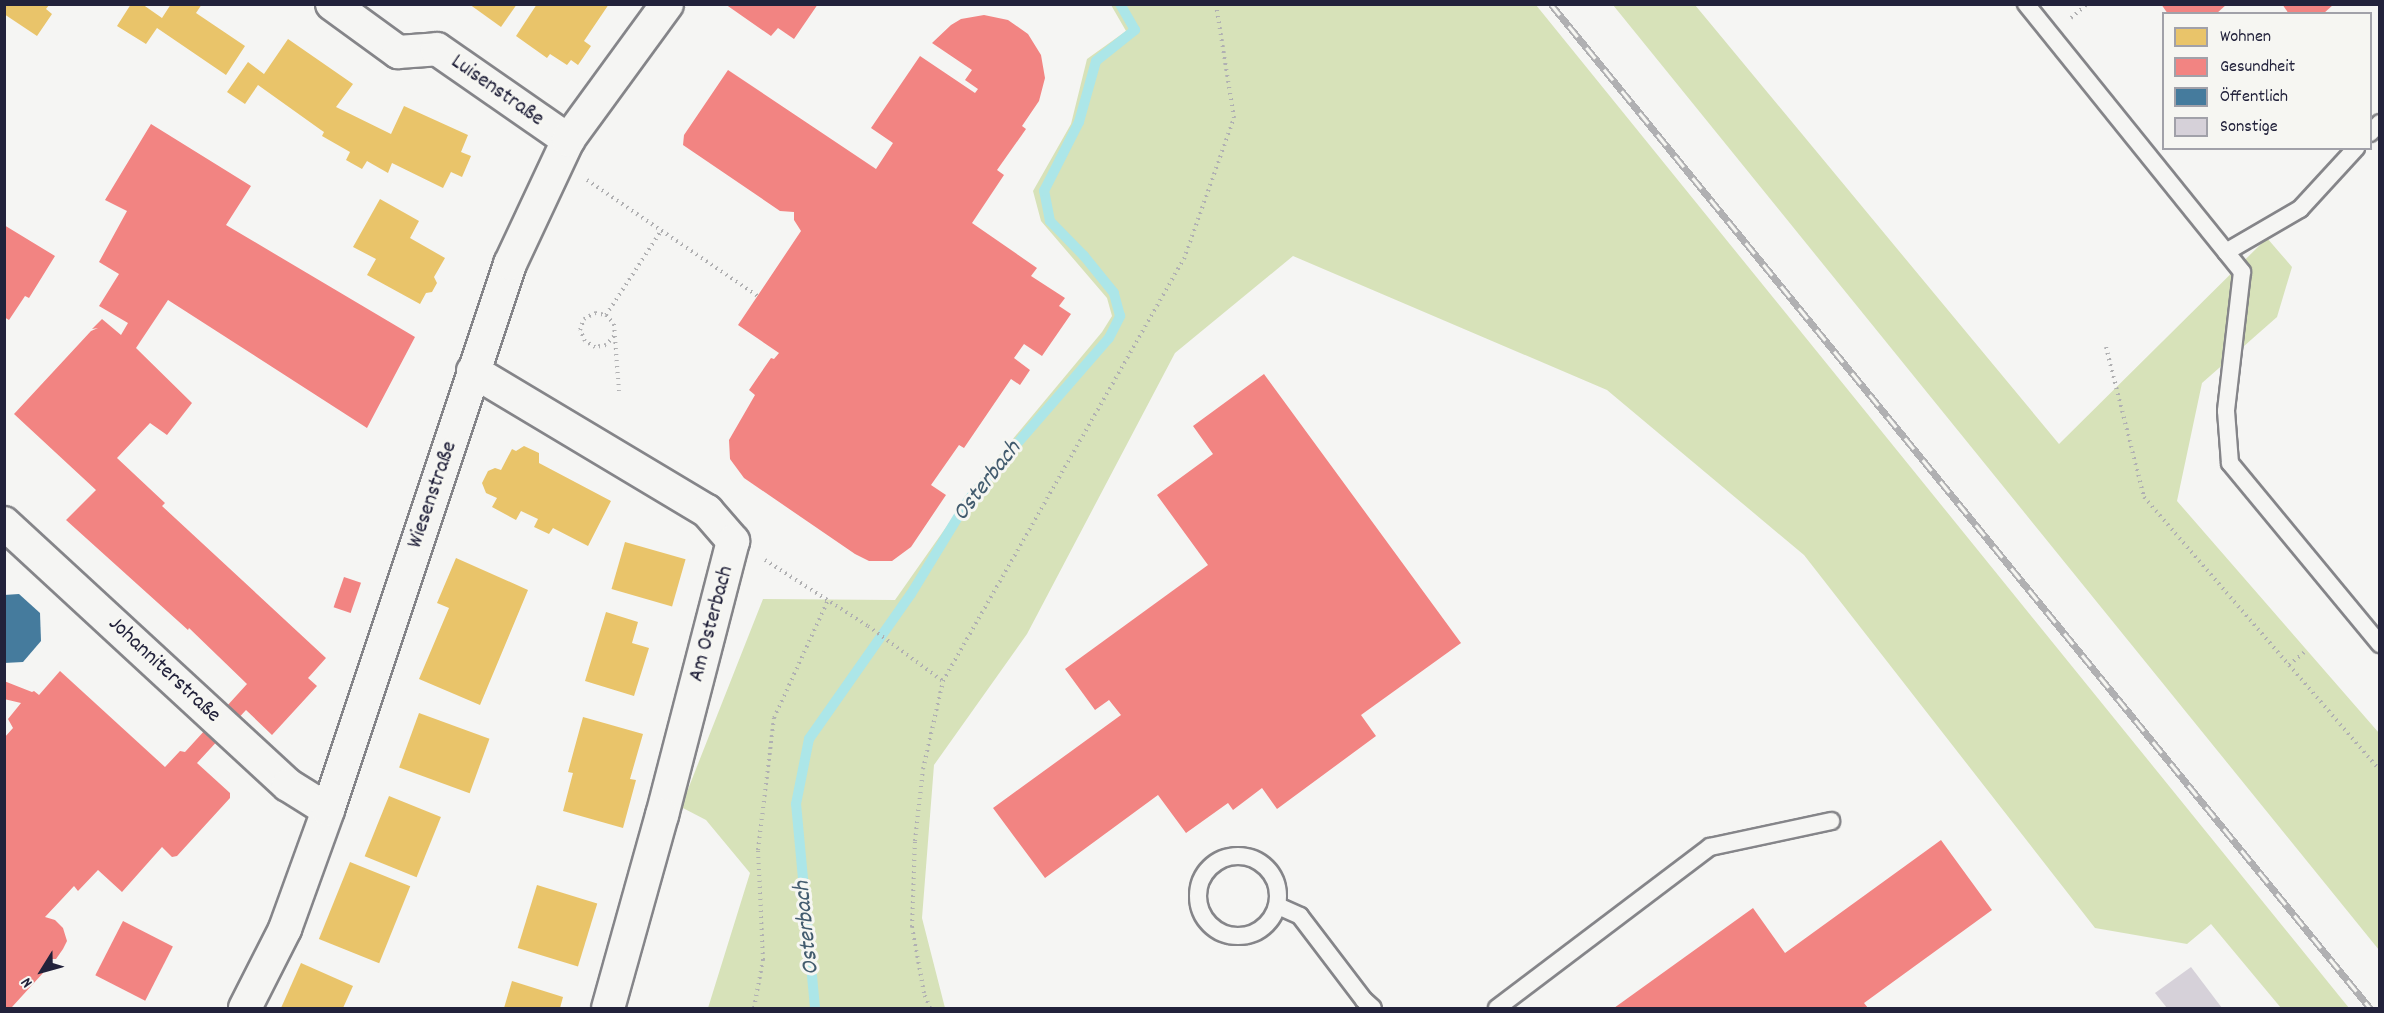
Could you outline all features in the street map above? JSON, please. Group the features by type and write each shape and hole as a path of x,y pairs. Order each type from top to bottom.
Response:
{"street":[{"name":"Luisenstraße","path":"332,4 398,52 437,49 563,150"},
{"name":"Wiesenstraße","path":"245,1008 285,929 328,810 510,264 563,150 668,4"},
{"name":"Am Osterbach","path":"473,371 707,511 733,541 662,815 608,1008"},
{"name":"Johanniterstraße","path":"4,523 288,785 328,810"}],"lane":[{"path":"2026,4 2242,272 2226,411 2230,463 2379,644"},
{"path":"2226,252 2300,209 2354,150"},
{"path":"1497,1008 1710,847 1831,821"},
{"path":"1230,856 1244,856 1268,868 1279,893 1278,906 1273,918 1254,933 1242,936 1228,935 1216,930 1199,908 1200,881 1207,870 1218,861 1230,856"},
{"path":"1278,906 1300,916 1364,1000 1373,1008"}],"path":[{"path":"930,1008 922,982 912,917 915,841 922,769 943,681 1184,259 1234,118 1216,4"},
{"path":"2065,23 2087,4"},
{"path":"563,150 662,231 758,296"},
{"path":"606,315 662,231"},
{"path":"614,336 606,345 594,347 585,341 580,330 584,319 595,313 606,315 614,324 618,391"},
{"path":"2106,347 2144,497 2379,770"},
{"path":"733,541 868,626 943,681"},
{"path":"754,1008 763,960 758,850 774,718 828,600"},
{"path":"2289,665 2307,650"}],"green space":[{"path":"1111,5 1536,5 2349,1008 2281,1008 2211,924 2187,944 2095,928 1804,555 1607,390 1293,256 1175,353 1027,634 934,765 922,918 945,1008 708,1008 750,873 706,820 681,807 763,599 895,600 982,476 1102,332 1112,316 1107,298 1041,221 1033,191 1071,124 1087,59 1126,31"},
{"path":"1613,5 1695,5 2059,444 2267,238 2292,267 2277,317 2202,383 2177,501 2379,733 2379,950"}],"building: Wohnen":[{"path":"131,4 142,4 162,18 171,4 202,4 196,13 245,46 226,75 157,28 146,44 117,26"},
{"path":"469,4 517,4 501,27"},
{"path":"537,4 609,4 584,41 591,46 578,65 571,60 567,65 550,54 547,58 516,36"},
{"path":"4,5 49,5 46,9 52,14 37,36 4,14"},
{"path":"288,39 353,84 336,107 391,134 404,106 468,135 461,152 471,156 462,177 451,172 443,188 392,163 388,173 367,161 362,169 346,160 350,152 322,136 324,132 258,85 245,104 227,92 248,62 264,74"},
{"path":"380,199 419,221 410,238 445,258 434,277 437,283 432,292 426,293 420,304 367,275 376,259 353,247"},
{"path":"524,446 539,453 539,463 611,501 588,546 553,528 549,534 534,527 538,519 521,511 516,520 492,507 497,498 486,493 482,483 488,471 495,468 501,470 512,449 516,451"},
{"path":"625,542 686,559 672,606 611,589"},
{"path":"456,558 528,590 480,705 419,679 449,608 437,603"},
{"path":"606,612 638,622 632,643 649,648 634,696 585,681"},
{"path":"419,713 489,739 470,793 399,768"},
{"path":"583,717 643,734 630,779 636,780 623,828 563,811 573,773 568,772"},
{"path":"389,796 441,817 417,877 365,856"},
{"path":"350,862 410,886 379,963 319,939"},
{"path":"537,885 597,903 578,967 518,948"},
{"path":"301,963 353,986 343,1008 281,1008"},
{"path":"512,981 563,997 560,1008 504,1008"}],"building: Gesundheit":[{"path":"725,4 818,4 794,39 778,28 771,36"},
{"path":"2161,4 2227,4 2218,12 2167,12"},
{"path":"2282,4 2334,4 2325,12 2288,12"},
{"path":"984,15 1008,20 1028,34 1041,55 1045,78 1039,101 1022,126 1026,129 997,170 1004,175 972,223 1037,268 1031,276 1065,298 1059,306 1071,314 1042,356 1024,344 1014,358 1030,370 1020,385 1011,379 964,448 959,445 931,485 946,495 911,547 892,561 869,561 855,554 744,478 730,459 729,440 755,395 749,390 771,358 774,359 779,353 738,325 801,231 794,220 794,212 780,211 683,145 684,135 728,70 876,169 893,143 871,128 920,56 975,93 978,89 965,80 972,70 932,43 961,19"},
{"path":"151,124 251,186 226,225 415,337 367,428 168,300 136,348 192,403 167,435 150,423 117,458 165,503 162,506 326,658 308,678 317,686 272,735 246,710 197,763 230,793 230,798 177,856 172,857 162,847 122,892 98,870 78,891 74,886 45,917 55,920 63,928 67,941 56,959 51,959 42,970 43,973 12,1007 4,1008 4,738 13,728 8,719 21,703 4,699 4,681 34,691 39,695 60,671 165,767 180,751 185,752 247,684 189,628 188,630 66,520 96,490 14,414 91,331 98,328 92,329 102,319 121,335 128,323 99,306 119,274 99,262 127,211 105,200"},
{"path":"4,225 55,256 29,298 25,296 9,320 4,317"},
{"path":"1264,374 1461,643 1361,715 1376,736 1277,809 1262,788 1233,810 1228,803 1186,833 1158,795 1045,878 993,808 1121,715 1109,700 1095,710 1065,669 1208,565 1157,495 1213,454 1193,426"},
{"path":"344,577 361,583 351,613 334,607"},
{"path":"1941,840 1992,910 1864,1003 1868,1008 1614,1008 1753,908 1785,953"},
{"path":"123,921 173,946 145,1001 95,975"}],"building: Öffentlich":[{"path":"19,594 40,613 41,641 23,662 4,663 4,595"}],"building: Sonstige":[{"path":"2191,967 2222,1008 2167,1008 2155,993"}],"waterway":[{"name":"Osterbach","path":"815,1008 796,804 809,739 911,594 969,499 1109,338 1120,316 1114,293 1084,256 1050,221 1044,191 1079,122 1096,61 1135,30 1120,4"}],"railway":[{"path":"1551,4 2370,1008"}]}
